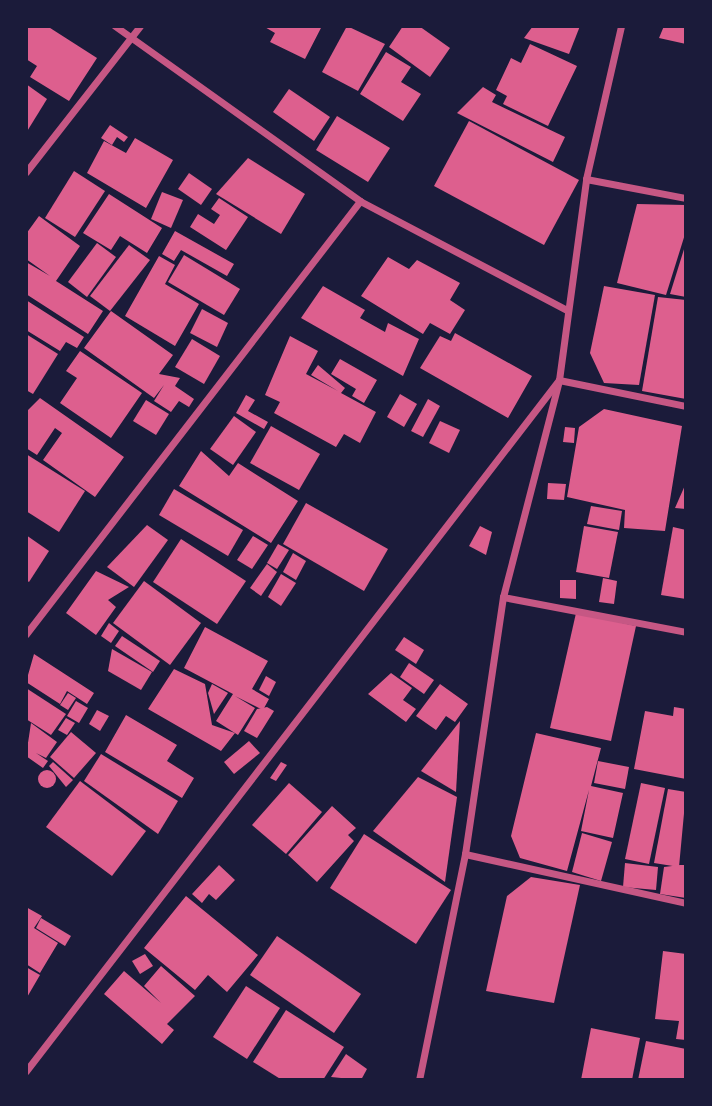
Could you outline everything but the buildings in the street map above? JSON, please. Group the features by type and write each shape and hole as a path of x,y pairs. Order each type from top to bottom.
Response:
{"street":[{"path":"115,26 360,201 568,310"},
{"path":"26,172 140,26"},
{"path":"419,1080 465,854 503,597 559,380 586,179 621,26"},
{"path":"586,179 686,198"},
{"path":"26,634 360,201"},
{"path":"559,380 686,406"},
{"path":"26,1071 559,380"},
{"path":"503,597 686,632"},
{"path":"465,854 686,903"}]}
